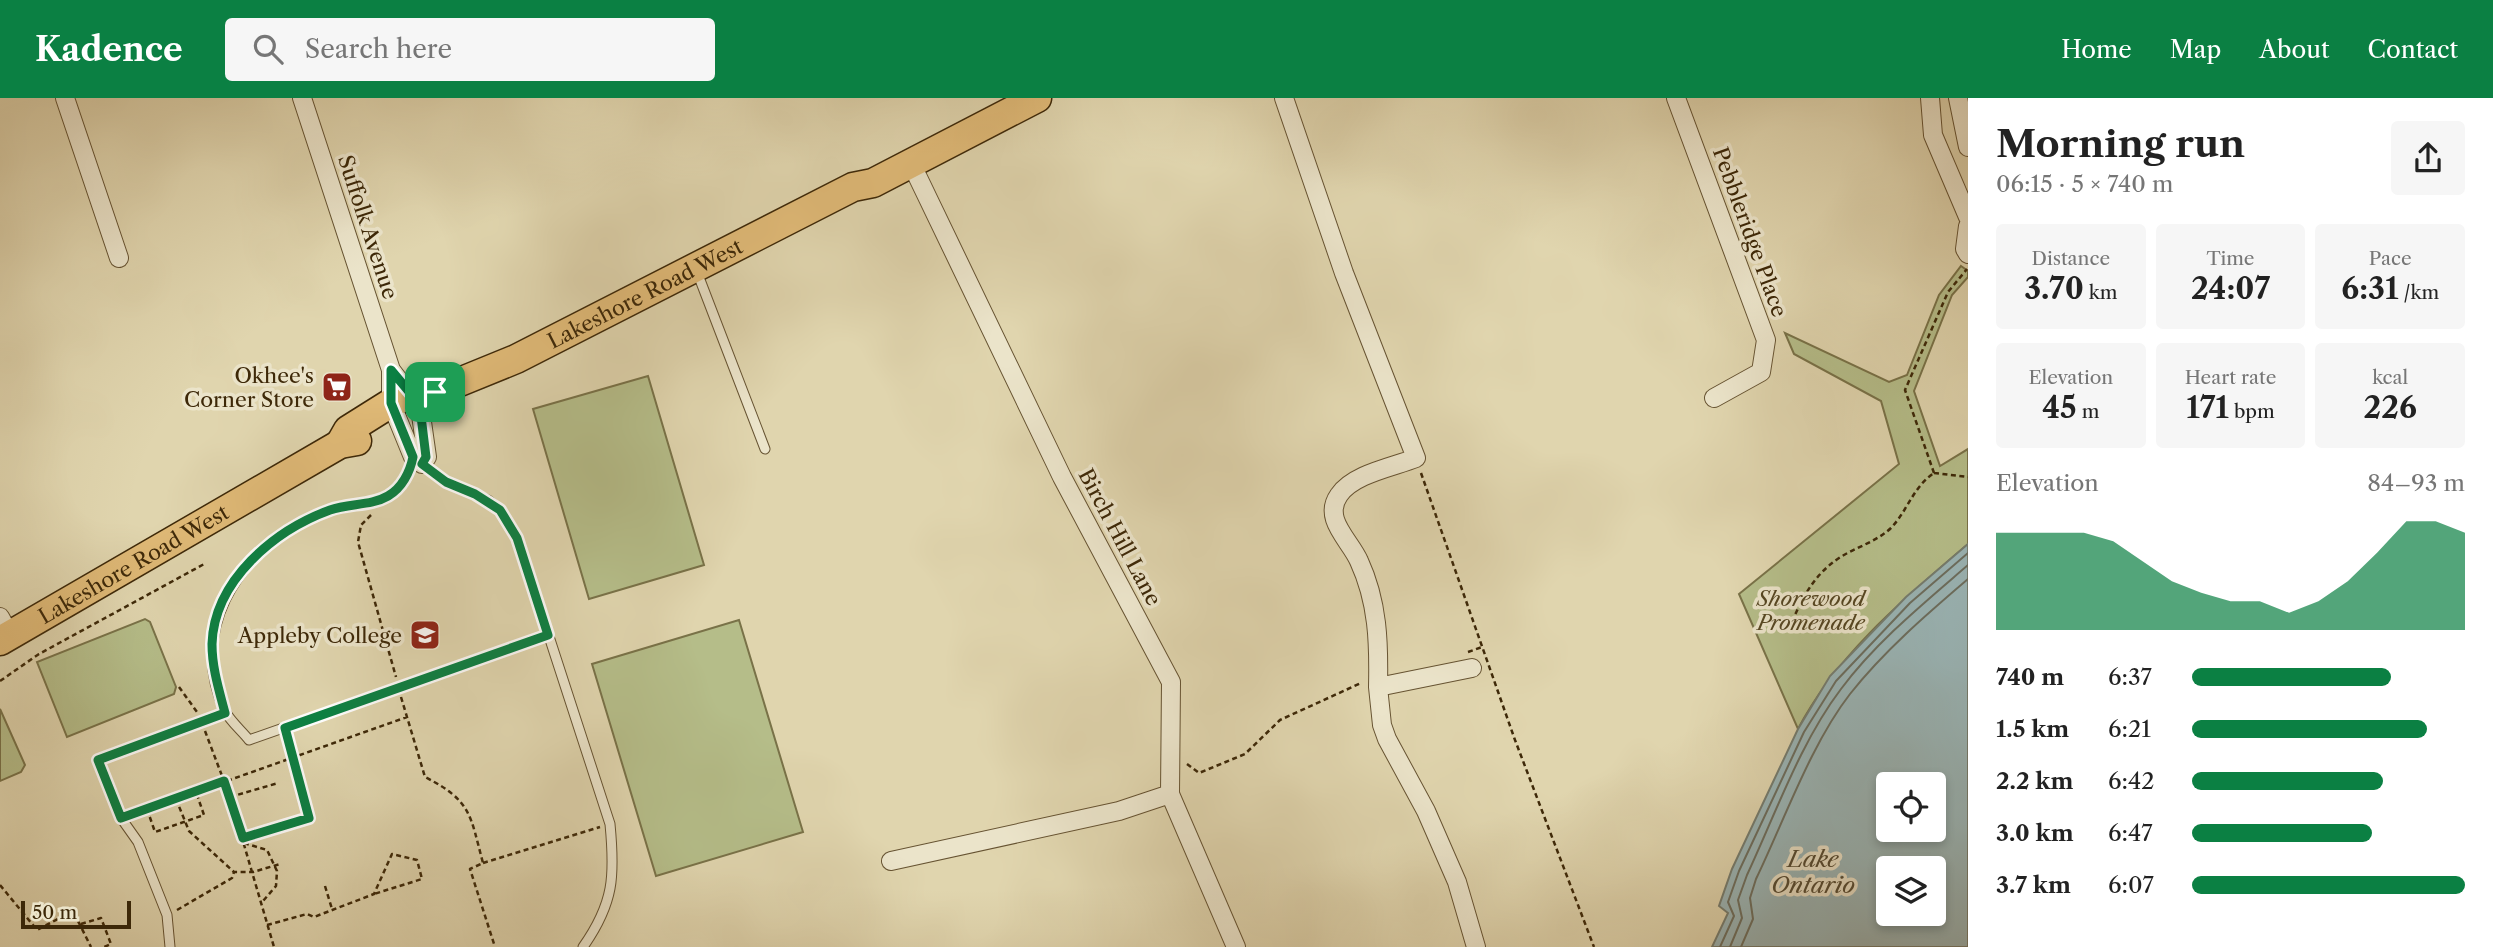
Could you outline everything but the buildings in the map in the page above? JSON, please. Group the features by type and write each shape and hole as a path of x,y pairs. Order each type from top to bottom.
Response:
{"main road":[{"name":"Lakeshore Road West","path":"3,631 340,444 353,443 411,403 516,359 853,187 873,183 910,161 1037,98"}],"street":[{"path":"65,98 119,258"},
{"name":"Suffolk Avenue","path":"302,98 391,370 411,403 418,460"},
{"path":"1284,98 1344,272 1416,458 1347,485 1334,505 1333,517 1356,553 1373,599 1384,732 1426,811 1457,882 1475,947"},
{"name":"Pebbleridge Place","path":"1676,98 1766,340 1761,372 1714,398"},
{"path":"1930,98 1933,135 1968,217"},
{"path":"1958,98 1968,147"},
{"name":"Birch Hill Lane","path":"910,161 1062,477 1171,682 1170,794 1236,947"},
{"path":"1968,226 1965,249 1968,254"},
{"path":"1379,682 1466,661"},
{"path":"891,862 1119,811 1170,794"}],"lane":[{"path":"695,267 765,449"},
{"path":"548,635 249,740 225,713 216,682 212,644 216,621 230,587 264,548 290,529 332,509 376,501 397,490 418,460 446,482 482,497 500,510 517,538 610,824 614,865 610,899 604,914 583,947"},
{"path":"170,947 167,915 138,842 121,818 98,760 225,713"}],"path":[{"path":"1934,473 1905,390 1948,292 1968,267"},
{"path":"1416,458 1514,740 1594,947"},
{"path":"1792,622 1802,597 1818,574 1840,557 1868,544 1890,528 1914,491 1934,473 1968,477"},
{"path":"379,510 362,525 358,542 407,717 425,777 450,790 469,810 483,863"},
{"path":"0,681 39,654 206,563"},
{"path":"1466,661 1482,647"},
{"path":"1171,751 1199,773 1245,754 1280,720 1379,682"},
{"path":"179,687 197,712"},
{"path":"121,818 407,717"},
{"path":"204,728 230,797 274,947"},
{"path":"243,838 309,818 285,728"},
{"path":"230,797 278,783"},
{"path":"147,809 155,832 186,822 204,815 196,792"},
{"path":"176,799 189,831 234,872 253,872 278,864"},
{"path":"495,947 470,869 602,827"},
{"path":"244,843 267,850 278,864 276,886 262,901"},
{"path":"267,925 307,914 314,917 422,879 417,860 393,854 374,894"},
{"path":"167,915 232,878 234,872"},
{"path":"0,885 37,930 73,911 91,947"},
{"path":"324,886 332,910"},
{"path":"81,925 101,918 111,944 103,947"}],"green space":[{"name":"Shorewood Promenade","path":"1961,266 1968,271 1968,277 1952,295 1914,391 1940,466 1968,449 1968,544 1897,606 1852,652 1832,676 1798,729 1739,594 1899,464 1881,401 1794,354 1785,333 1889,382 1907,375 1939,295"},
{"path":"648,376 704,565 589,599 533,409"},
{"path":"145,619 150,622 176,687 174,694 67,737 37,662"},
{"path":"739,620 803,832 656,876 592,664"},
{"path":"0,709 25,765 21,772 0,781"}],"water":[{"name":"Lake Ontario","path":"1968,544 1968,947 1712,947 1728,913 1719,906 1732,869 1798,729 1830,676 1906,597"}],"place":[{"name":"Okhee's Corner Store","path":"337,387"},
{"name":"Appleby College","path":"425,635"}],"route":[{"path":"391,370 411,394 435,392 420,408 426,457 422,464 446,482 488,500 500,510 517,538 548,635 285,728 309,818 243,838 224,781 121,818 98,760 225,713 216,682 212,644 216,621 230,587 264,548 290,529 332,509 369,503 397,490 407,475 413,457 400,419 391,403 391,370"}]}
